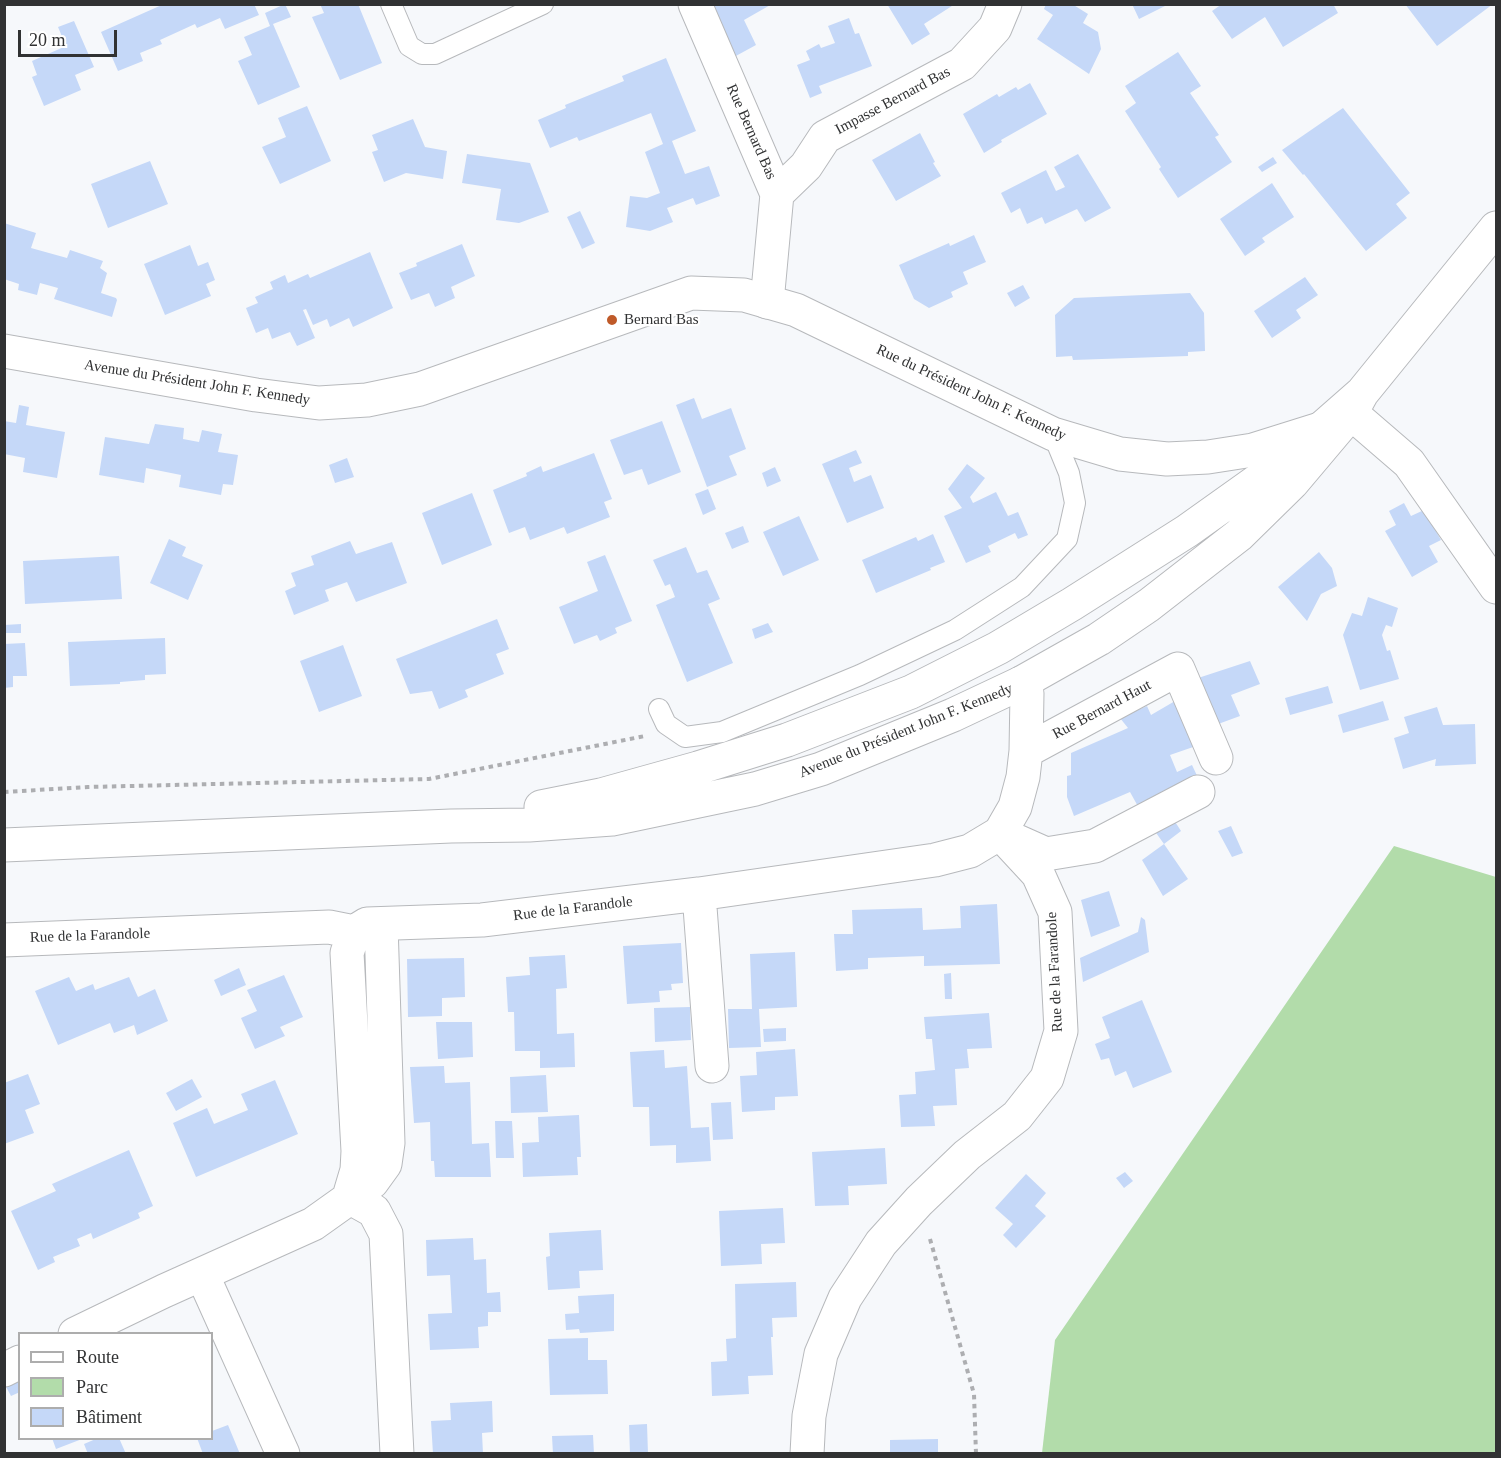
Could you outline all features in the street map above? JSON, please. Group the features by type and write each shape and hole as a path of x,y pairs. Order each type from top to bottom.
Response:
{"street":[{"name":"Rue Bernard Bas","path":"695,4 777,194 767,302"},
{"name":"Impasse Bernard Bas","path":"777,194 806,166 825,137 962,64 995,28 1005,4"},
{"name":"Avenue du Président John F. Kennedy","path":"4,845 451,826 529,825 612,819 755,789 821,769 953,715 1021,683 1099,639 1149,605 1239,535 1292,483 1495,232"},
{"name":"Avenue du Président John F. Kennedy","path":"4,351 319,404 367,400 420,389 691,293 744,295 767,302"},
{"name":"Rue du Président John F. Kennedy","path":"767,302 796,310 1053,434 1120,454 1167,459 1208,457 1253,450 1321,429"},
{"name":"Avenue du Président John F. Kennedy","path":"451,826 601,795 698,768 787,740 911,692 998,648 1187,531 1260,479 1357,403"},
{"path":"1357,403 1409,462 1497,587"},
{"name":"Rue Bernard Haut","path":"1026,751 1178,669 1216,758"},
{"path":"1021,683 1027,693 1023,777 1015,807 1000,833 1046,854 1095,846 1198,792"},
{"name":"Rue de la Farandole","path":"4,940 329,927 368,928 482,920 699,894 935,860 970,851 1000,833 1038,874 1055,912 1061,1031 1047,1078 1017,1116 968,1155 919,1201 881,1243 845,1298 821,1354 809,1416 807,1454"},
{"path":"699,894 712,1066"},
{"path":"79,1332 313,1224 372,1182 385,1164 388,1143 368,928"},
{"path":"349,1197 374,1211 386,1234 397,1454"},
{"path":"202,1274 283,1454"},
{"path":"4,1370 18,1363"}],"lane":[{"path":"391,4 409,46 422,54 435,54 543,4"},
{"path":"659,710 666,724 685,737 722,732 849,679 955,630 1022,587 1067,539 1075,503 1069,473 1053,434"}],"path":[{"path":"4,792 88,787 429,779 675,730"},
{"path":"919,1201 974,1394 976,1454"}],"green space":[{"path":"1394,846 1496,877 1496,1453 1042,1453 1055,1340"}],"building":[{"path":"164,4 254,4 259,15 225,29 220,18 197,28 195,24 160,40 162,44 140,53 143,61 118,71 101,32"},
{"path":"285,4 291,17 273,24 300,87 258,105 238,61 252,55 244,37 270,26 265,13"},
{"path":"320,4 358,4 382,63 340,80 312,17 324,13"},
{"path":"708,4 772,4 744,20 756,45 734,57"},
{"path":"887,4 955,4 924,24 930,34 912,45"},
{"path":"1046,4 1072,4 1088,14 1083,23 1098,32 1101,49 1089,74 1037,39 1053,15 1044,9"},
{"path":"1132,4 1169,4 1139,19"},
{"path":"1222,4 1333,4 1338,13 1283,47 1265,17 1232,39 1212,11"},
{"path":"1405,4 1493,4 1437,46"},
{"path":"849,18 855,34 859,33 872,66 819,86 822,93 810,98 797,65 810,60 806,51 819,44 821,48 835,43 828,26"},
{"path":"74,21 94,67 75,75 81,90 44,106 32,77 37,75 32,61 66,46 58,27"},
{"path":"1178,52 1201,86 1190,93 1219,135 1215,137 1232,162 1178,198 1125,111 1136,103 1125,86"},
{"path":"666,58 696,131 672,141 685,174 709,166 720,196 696,205 693,198 667,208 673,222 650,231 626,227 630,196 647,198 660,193 645,152 663,144 651,113 579,141 577,137 550,148 538,120 566,108 565,105 624,81 622,76"},
{"path":"1030,83 1047,114 1001,140 1002,142 984,153 963,114 997,94 999,97 1016,87 1018,90"},
{"path":"307,106 331,161 280,184 262,147 286,137 278,118"},
{"path":"1343,108 1410,193 1396,204 1407,218 1366,251 1282,150"},
{"path":"413,119 425,147 447,151 443,179 406,173 384,182 372,152 378,150 372,135"},
{"path":"920,133 941,176 896,201 872,160"},
{"path":"467,154 530,163 549,212 519,223 496,220 501,189 462,183"},
{"path":"1078,154 1111,208 1085,222 1077,209 1045,224 1042,217 1027,224 1020,208 1011,213 1001,193 1046,170 1056,191 1065,187 1054,167"},
{"path":"1273,157 1277,163 1262,172 1258,167"},
{"path":"150,161 168,204 108,228 91,184"},
{"path":"1272,183 1294,217 1262,238 1265,242 1245,256 1220,219"},
{"path":"580,211 595,243 582,249 567,217"},
{"path":"4,223 36,233 31,248 67,258 70,250 103,261 100,268 107,273 101,293 117,300 112,317 54,299 58,288 40,283 37,295 18,290 19,284 4,279"},
{"path":"974,235 986,262 963,272 968,284 951,292 953,297 929,308 914,299 899,265 949,243 950,246"},
{"path":"462,244 475,276 451,287 455,298 435,307 429,293 411,300 399,273 417,266 416,263"},
{"path":"190,245 198,266 208,262 215,280 206,284 211,296 165,315 144,264"},
{"path":"370,252 393,308 353,327 349,318 330,327 327,319 313,325 306,309 303,310 315,338 297,346 290,332 272,339 268,328 256,333 246,308 258,303 255,297 273,289 270,282 285,275 288,283 308,274 310,278"},
{"path":"1305,277 1318,295 1296,310 1301,318 1272,338 1254,311"},
{"path":"1023,285 1030,298 1015,307 1007,293"},
{"path":"1190,293 1204,313 1205,351 1188,352 1188,356 1073,360 1072,356 1056,357 1055,315 1074,298"},
{"path":"694,398 702,419 731,408 746,449 729,456 737,475 707,487 676,405"},
{"path":"19,405 29,407 26,425 65,432 57,478 23,472 25,458 4,454 4,421 16,423"},
{"path":"662,421 681,472 648,485 642,469 624,475 610,440"},
{"path":"155,424 184,428 183,439 199,442 202,430 222,434 218,452 238,455 233,485 223,484 221,495 179,487 181,475 146,468 144,483 99,475 105,437 149,444"},
{"path":"856,450 862,463 849,468 854,482 871,475 884,508 847,523 822,464"},
{"path":"594,453 612,499 604,502 610,517 567,534 564,527 530,540 525,527 509,533 493,490 527,476 526,473 541,466 543,472"},
{"path":"347,458 354,477 335,483 329,465"},
{"path":"967,464 985,478 970,497 973,503 996,492 1008,516 1018,512 1028,535 1018,539 1015,533 988,546 991,552 966,563 944,516 962,508 948,489"},
{"path":"775,467 781,481 767,487 762,473"},
{"path":"708,489 716,509 703,515 695,494"},
{"path":"472,493 492,545 442,565 422,513"},
{"path":"1404,503 1411,516 1424,510 1441,540 1429,546 1438,562 1412,577 1385,531 1396,525 1389,511"},
{"path":"799,516 819,560 783,576 763,532"},
{"path":"743,526 749,542 732,549 725,533"},
{"path":"933,534 945,562 876,593 862,560 916,537 918,541"},
{"path":"169,539 186,547 182,556 203,565 188,600 150,583"},
{"path":"350,541 356,554 392,542 407,583 356,602 347,582 325,590 329,601 294,615 285,591 296,586 291,573 314,565 311,556"},
{"path":"686,547 697,573 707,570 720,599 708,604 733,663 687,682 656,605 675,597 670,584 665,586 653,560"},
{"path":"1319,552 1332,568 1337,586 1321,594 1307,621 1278,587"},
{"path":"605,555 632,621 615,628 617,633 600,641 597,635 574,644 559,607 598,591 587,562"},
{"path":"119,556 122,599 25,604 23,561"},
{"path":"1368,597 1398,608 1392,627 1386,625 1382,635 1387,651 1390,650 1399,679 1360,690 1343,635 1352,613 1362,616"},
{"path":"497,619 509,649 496,654 504,674 465,690 468,697 439,709 432,691 410,694 396,659"},
{"path":"768,623 773,632 755,639 752,629"},
{"path":"21,624 21,633 4,633 4,625"},
{"path":"165,638 166,674 145,675 145,680 120,682 120,684 70,686 68,642"},
{"path":"25,643 27,676 13,676 13,687 4,688 4,644"},
{"path":"343,645 362,696 319,712 300,661"},
{"path":"1250,661 1260,684 1231,695 1240,716 1210,727 1192,680"},
{"path":"1328,686 1333,703 1290,715 1285,698"},
{"path":"1175,701 1196,746 1170,755 1177,772 1192,765 1200,782 1140,810 1130,792 1074,816 1067,797 1067,776 1071,775 1071,753 1128,728 1120,718 1147,706 1151,715"},
{"path":"1383,701 1389,720 1343,733 1338,715"},
{"path":"1437,707 1443,725 1475,724 1476,764 1435,766 1436,759 1403,769 1394,738 1409,733 1404,717"},
{"path":"1172,817 1181,831 1164,844 1154,830"},
{"path":"1231,826 1243,853 1232,857 1218,831"},
{"path":"1164,844 1188,879 1163,896 1142,860"},
{"path":"1109,891 1120,926 1091,937 1081,900"},
{"path":"997,904 1000,964 924,966 924,956 868,958 868,969 836,971 834,934 853,934 852,910 922,908 923,930 961,928 960,906"},
{"path":"1141,917 1145,920 1149,952 1083,982 1080,958 1138,932"},
{"path":"681,943 683,983 671,984 672,990 659,991 660,1002 627,1004 623,946"},
{"path":"795,952 797,1007 759,1009 761,1047 729,1048 728,1009 752,1009 750,954"},
{"path":"565,955 567,988 556,989 557,1034 574,1033 575,1067 540,1068 540,1051 515,1051 514,1012 508,1012 506,977 530,975 529,957"},
{"path":"464,958 465,997 442,998 442,1016 408,1017 407,959"},
{"path":"239,968 246,985 221,996 214,980"},
{"path":"951,973 952,999 945,999 944,974"},
{"path":"284,975 303,1017 280,1027 285,1036 255,1049 241,1018 257,1011 247,990"},
{"path":"69,977 76,991 93,984 95,990 129,977 138,997 155,989 168,1021 137,1035 134,1025 114,1033 110,1023 58,1045 35,991"},
{"path":"1142,1000 1172,1072 1133,1088 1126,1071 1115,1076 1109,1058 1101,1060 1095,1044 1110,1038 1102,1017"},
{"path":"690,1007 691,1040 655,1042 654,1008"},
{"path":"989,1013 992,1048 967,1049 969,1068 955,1069 957,1105 933,1106 935,1126 901,1127 899,1095 916,1094 915,1072 935,1070 932,1039 926,1039 924,1017"},
{"path":"436,1022 472,1022 473,1057 438,1059"},
{"path":"786,1028 786,1041 764,1042 763,1029"},
{"path":"795,1049 798,1096 775,1097 775,1110 742,1112 740,1076 757,1075 756,1052"},
{"path":"664,1050 665,1068 687,1066 691,1128 709,1127 711,1161 676,1163 676,1145 650,1146 649,1107 633,1107 630,1052"},
{"path":"444,1066 445,1083 470,1082 472,1144 489,1143 491,1177 435,1177 434,1161 431,1161 430,1122 414,1123 410,1067"},
{"path":"28,1074 40,1104 25,1110 34,1133 4,1144 4,1083"},
{"path":"546,1075 548,1112 511,1113 510,1077"},
{"path":"192,1079 202,1097 176,1111 166,1093"},
{"path":"275,1080 298,1134 196,1177 173,1123 207,1108 214,1124 248,1110 241,1094"},
{"path":"731,1102 733,1139 713,1140 711,1103"},
{"path":"579,1115 581,1157 577,1157 578,1175 523,1177 522,1143 539,1142 538,1117"},
{"path":"495,1121 512,1121 514,1158 496,1158"},
{"path":"885,1148 887,1184 848,1186 849,1205 815,1206 812,1152"},
{"path":"129,1150 153,1206 138,1213 140,1218 93,1239 91,1233 77,1239 80,1246 53,1257 55,1262 38,1270 11,1211 56,1191 52,1184"},
{"path":"1125,1172 1133,1181 1124,1188 1116,1178"},
{"path":"1026,1174 1046,1193 1035,1206 1046,1216 1016,1248 1003,1235 1013,1224 995,1208"},
{"path":"783,1208 785,1243 761,1244 762,1264 721,1266 719,1211"},
{"path":"601,1230 603,1270 579,1271 580,1288 548,1290 546,1257 550,1256 549,1233"},
{"path":"473,1238 474,1260 486,1259 487,1293 500,1292 501,1312 488,1312 488,1326 478,1327 479,1348 430,1350 428,1314 452,1313 450,1275 427,1276 426,1240"},
{"path":"796,1282 797,1317 772,1318 773,1375 748,1376 749,1394 712,1396 711,1362 727,1361 726,1339 736,1338 735,1284"},
{"path":"614,1294 614,1331 580,1333 579,1329 566,1330 565,1314 579,1313 578,1296"},
{"path":"588,1338 588,1360 607,1360 608,1394 550,1395 548,1339"},
{"path":"17,1379 18,1393 11,1396 5,1385"},
{"path":"492,1401 493,1432 482,1433 483,1454 433,1454 431,1421 451,1420 450,1403"},
{"path":"647,1424 648,1454 630,1454 629,1425"},
{"path":"228,1425 240,1454 203,1454 198,1440 213,1440 213,1431"},
{"path":"593,1435 594,1454 553,1454 552,1436"},
{"path":"938,1439 938,1454 890,1454 890,1440"},
{"path":"53,1440 79,1440 56,1449"},
{"path":"93,1440 120,1440 126,1454 88,1454 84,1444"}],"place":[{"name":"Bernard Bas","path":"612,320"}]}
